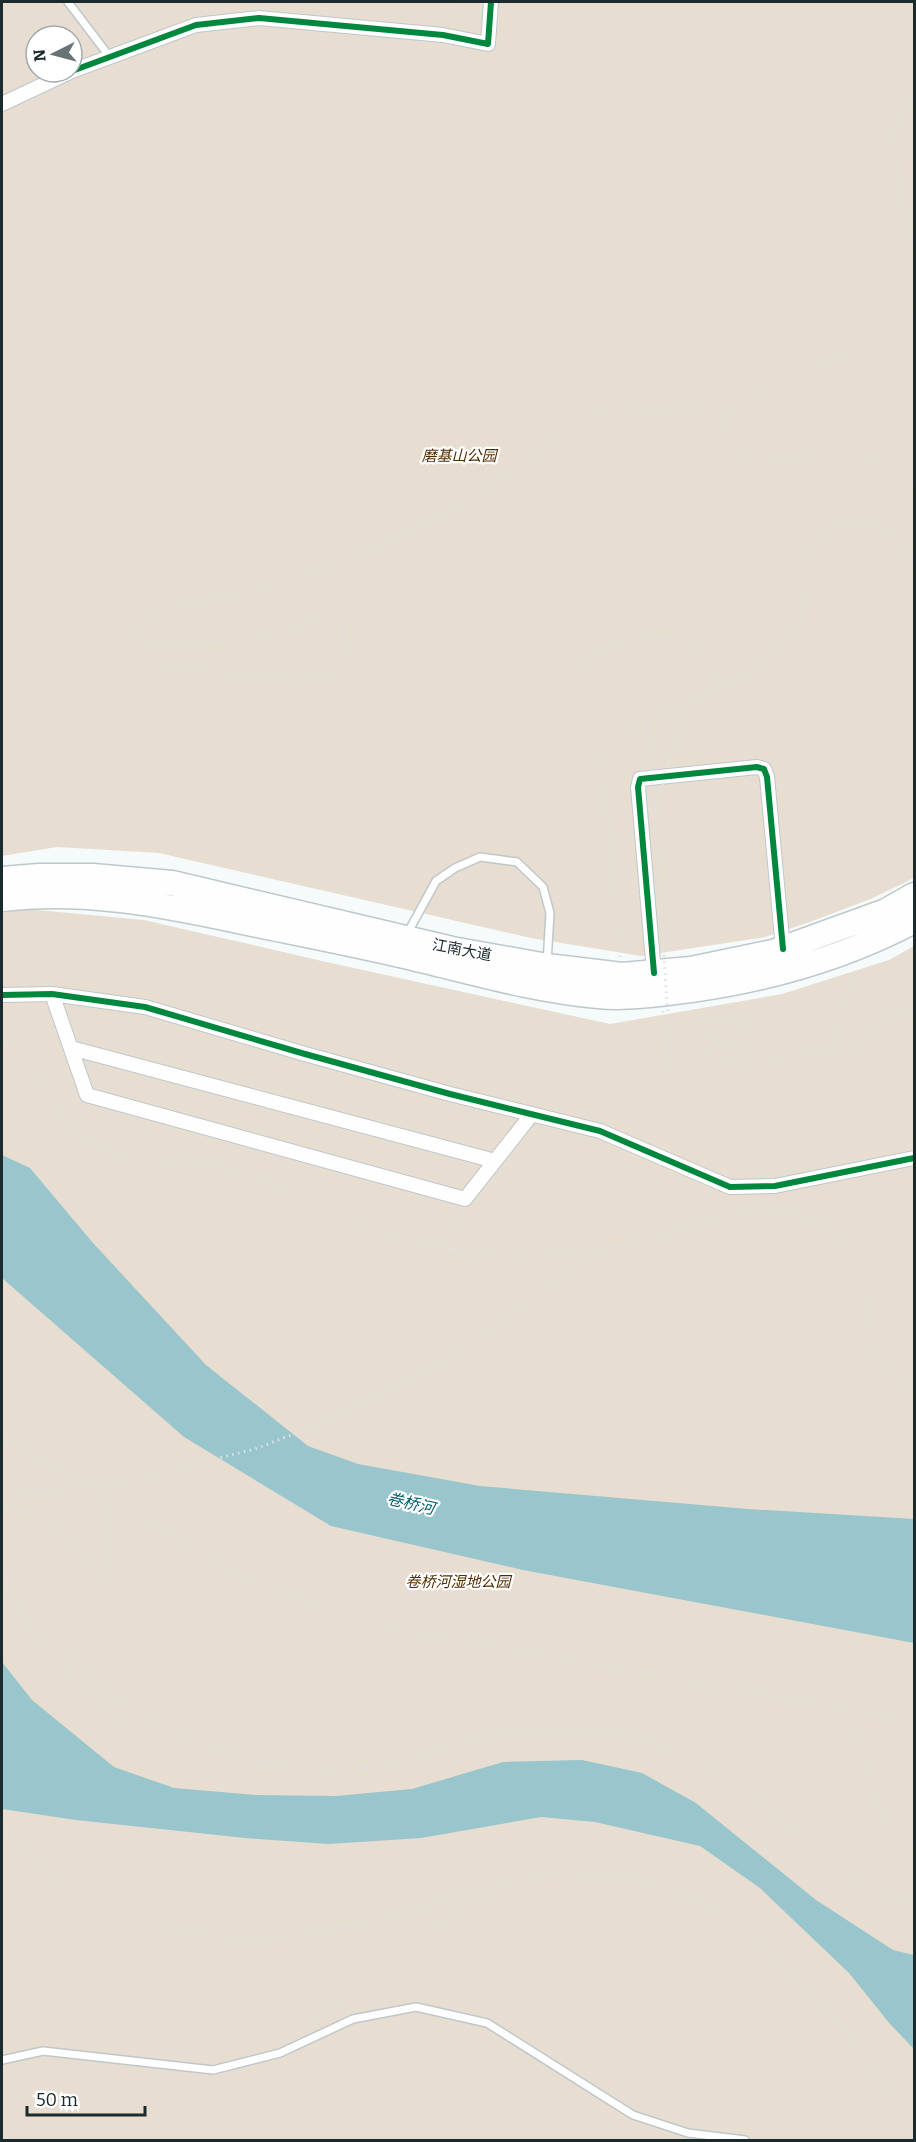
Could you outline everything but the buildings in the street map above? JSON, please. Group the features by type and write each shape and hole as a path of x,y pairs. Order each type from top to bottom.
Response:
{"highway":[{"name":"江南大道","path":"2,879 93,876 172,883 452,949 547,966 622,975 694,990 756,979 824,961 915,921"},
{"name":"江南大道","path":"2,899 89,897 165,906 400,955 523,985 599,996 658,983 691,969 783,949 886,911 915,894"}],"street":[{"path":"84,66 196,25 259,18 443,35 488,44 491,2"},
{"path":"2,104 44,84"},
{"path":"658,983 638,787 640,779 757,767 764,769 767,777 783,949"},
{"path":"52,994 87,1095 465,1199 532,1114"},
{"path":"2,995 52,994 145,1007 305,1054 600,1131 730,1187 776,1186 915,1158"},
{"path":"71,1048 495,1161"}],"lane":[{"path":"68,2 109,56"},
{"path":"405,937 436,881 454,868 480,857 517,862 543,887 550,913 547,966"},
{"path":"2,2060 42,2051 213,2070 280,2054 353,2019 416,2007 487,2023 633,2115 688,2133 745,2140"}],"path":[{"path":"443,35 450,2"},
{"path":"915,97 891,134 902,201 915,246"},
{"path":"915,318 853,352 787,379 744,400 724,419 730,451 782,463 826,456 861,457 886,461 915,486"},
{"path":"156,665 297,679 330,674 347,650 345,622 330,615 248,640 146,645 132,630 149,615 255,590 323,570 385,542 473,498 558,438 583,416 613,407 662,413 689,405 730,413"},
{"path":"622,975 609,826 598,764 609,739 722,687 771,658 800,620 808,577 805,550 828,529 862,522 894,533 915,561"},
{"path":"575,669 597,652 619,642 656,637 687,642 709,655 722,687"},
{"path":"654,813 677,734 693,701"},
{"path":"648,722 672,1075 667,1076 658,983"},
{"path":"832,1049 862,946"},
{"path":"694,990 697,1021 744,1020 747,1026 708,1037 709,1040 754,1045 755,1050 729,1062"},
{"path":"697,1049 711,1052 735,1066 748,1066 857,1045 866,1040 886,1013 915,1011"},
{"path":"2,1038 12,1043 30,1064 65,1121 92,1144 128,1158 213,1163 265,1181 384,1234 474,1254 546,1256 624,1245"},
{"path":"452,1250 465,1199"},
{"path":"2,1492 78,1488 136,1479 255,1449 372,1399 430,1369 480,1338 564,1275 595,1257 624,1245 756,1209 790,1211 819,1223 845,1248 862,1281 875,1353 893,1379 915,1394"},
{"path":"2,1437 240,1575 358,1622 915,1721"},
{"path":"2,1505 28,1513 54,1527 108,1584 110,1499"},
{"path":"2,1573 30,1627 65,1671 124,1724"},
{"path":"62,1643 96,1681 152,1721 209,1748 273,1765 332,1769 396,1764 446,1746 505,1732 564,1729 622,1734 690,1757 742,1786 789,1823 839,1870 892,1900 915,1906"},
{"path":"65,1671 77,1660"},
{"path":"844,1709 867,1763 874,1796 884,1820 898,1835 915,1846"},
{"path":"2,1826 6,1833 60,1884 144,1926 242,1941 325,1931 392,1916 458,1895 546,1872 634,1877 710,1905 786,1965 849,2034 900,2108 915,2138"},
{"path":"306,2030 375,1969 443,1922 517,1879"}],"green space":[{"name":"磨基山公园","path":"2,2 914,2 914,878 873,898 765,937 641,956 531,938 159,853 57,847 2,856"},
{"name":"卷桥河湿地公园","path":"27,909 144,920 610,1024 782,994 889,960 914,946 914,2140 2,2140 2,913"}],"water":[{"name":"卷桥河","path":"2,1155 30,1168 93,1243 206,1365 308,1446 358,1464 480,1486 748,1509 914,1519 914,1643 523,1570 331,1526 184,1437 2,1278"},
{"path":"2,1662 32,1700 114,1767 174,1788 256,1795 336,1796 412,1789 503,1762 582,1760 642,1773 696,1803 816,1900 893,1950 914,1955 914,2049 890,2024 849,1973 760,1888 700,1846 595,1822 541,1817 421,1838 329,1844 245,1838 76,1820 2,1809"}],"cycle path":[{"path":"84,67 196,25 259,18 443,35 488,44 491,2"},
{"path":"654,973 638,787 640,779 757,767 764,769 767,777 783,949"},
{"path":"2,995 52,994 145,1007 450,1094 600,1131 730,1187 775,1186 914,1158"}]}
